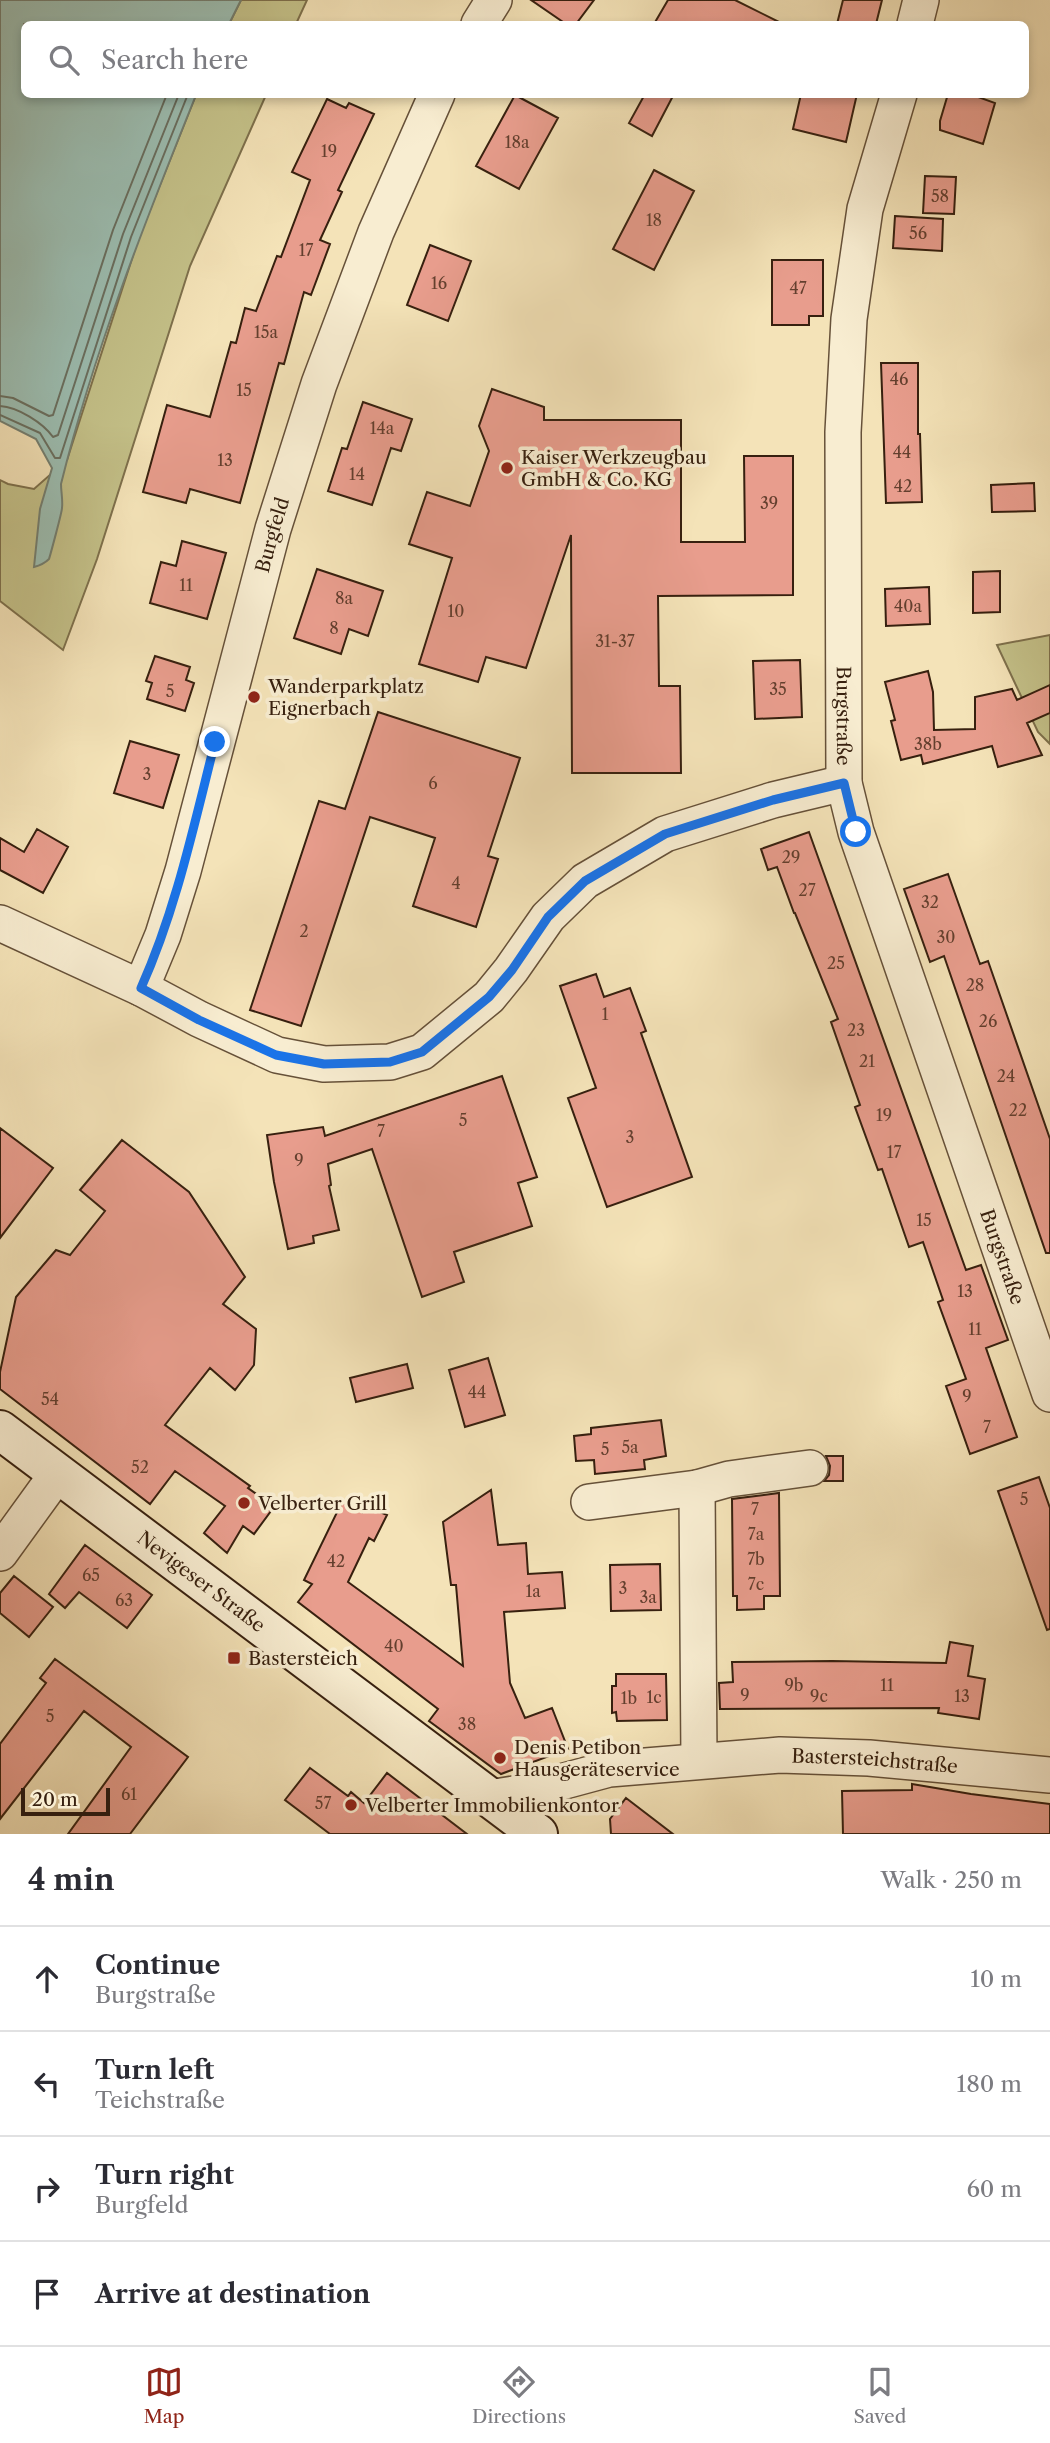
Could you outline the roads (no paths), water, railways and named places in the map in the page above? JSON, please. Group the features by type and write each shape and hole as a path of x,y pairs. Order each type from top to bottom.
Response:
{"main road":[{"name":"Nevigeser Straße","path":"0,1430 538,1834"}],"street":[{"path":"481,21 494,0"},
{"path":"916,21 920,0"},
{"name":"Burgfeld","path":"141,988 158,947 183,871 273,529 319,384 376,232 435,98"},
{"name":"Burgstraße","path":"898,98 865,209 849,319 843,432 844,783 856,832 1050,1394"},
{"path":"0,923 141,988 199,1020 276,1055 324,1064 390,1062 422,1052 489,997 512,970 548,917 585,881 665,834 773,800 844,783"},
{"path":"589,1502 697,1488 729,1479 810,1468"},
{"path":"0,1553 58,1473"},
{"path":"697,1488 699,1760"},
{"name":"Bastersteichstraße","path":"489,1798 520,1793 609,1769 780,1755 869,1758 1050,1776"}],"water":[{"path":"0,0 241,0 230,21 21,21 21,98 195,98 140,239 89,385 61,484 62,508 49,559 34,567 40,509 52,468 36,439 0,421"}],"place":[{"name":"Kaiser Werkzeugbau GmbH & Co. KG","path":"507,468"},
{"name":"Wanderparkplatz Eignerbach","path":"254,697"},
{"name":"Velberter Grill","path":"244,1503"},
{"name":"Bastersteich","path":"234,1658"},
{"name":"Denis Petibon Hausgeräteservice","path":"500,1758"},
{"name":"Velberter Immobilienkontor","path":"351,1805"}]}
